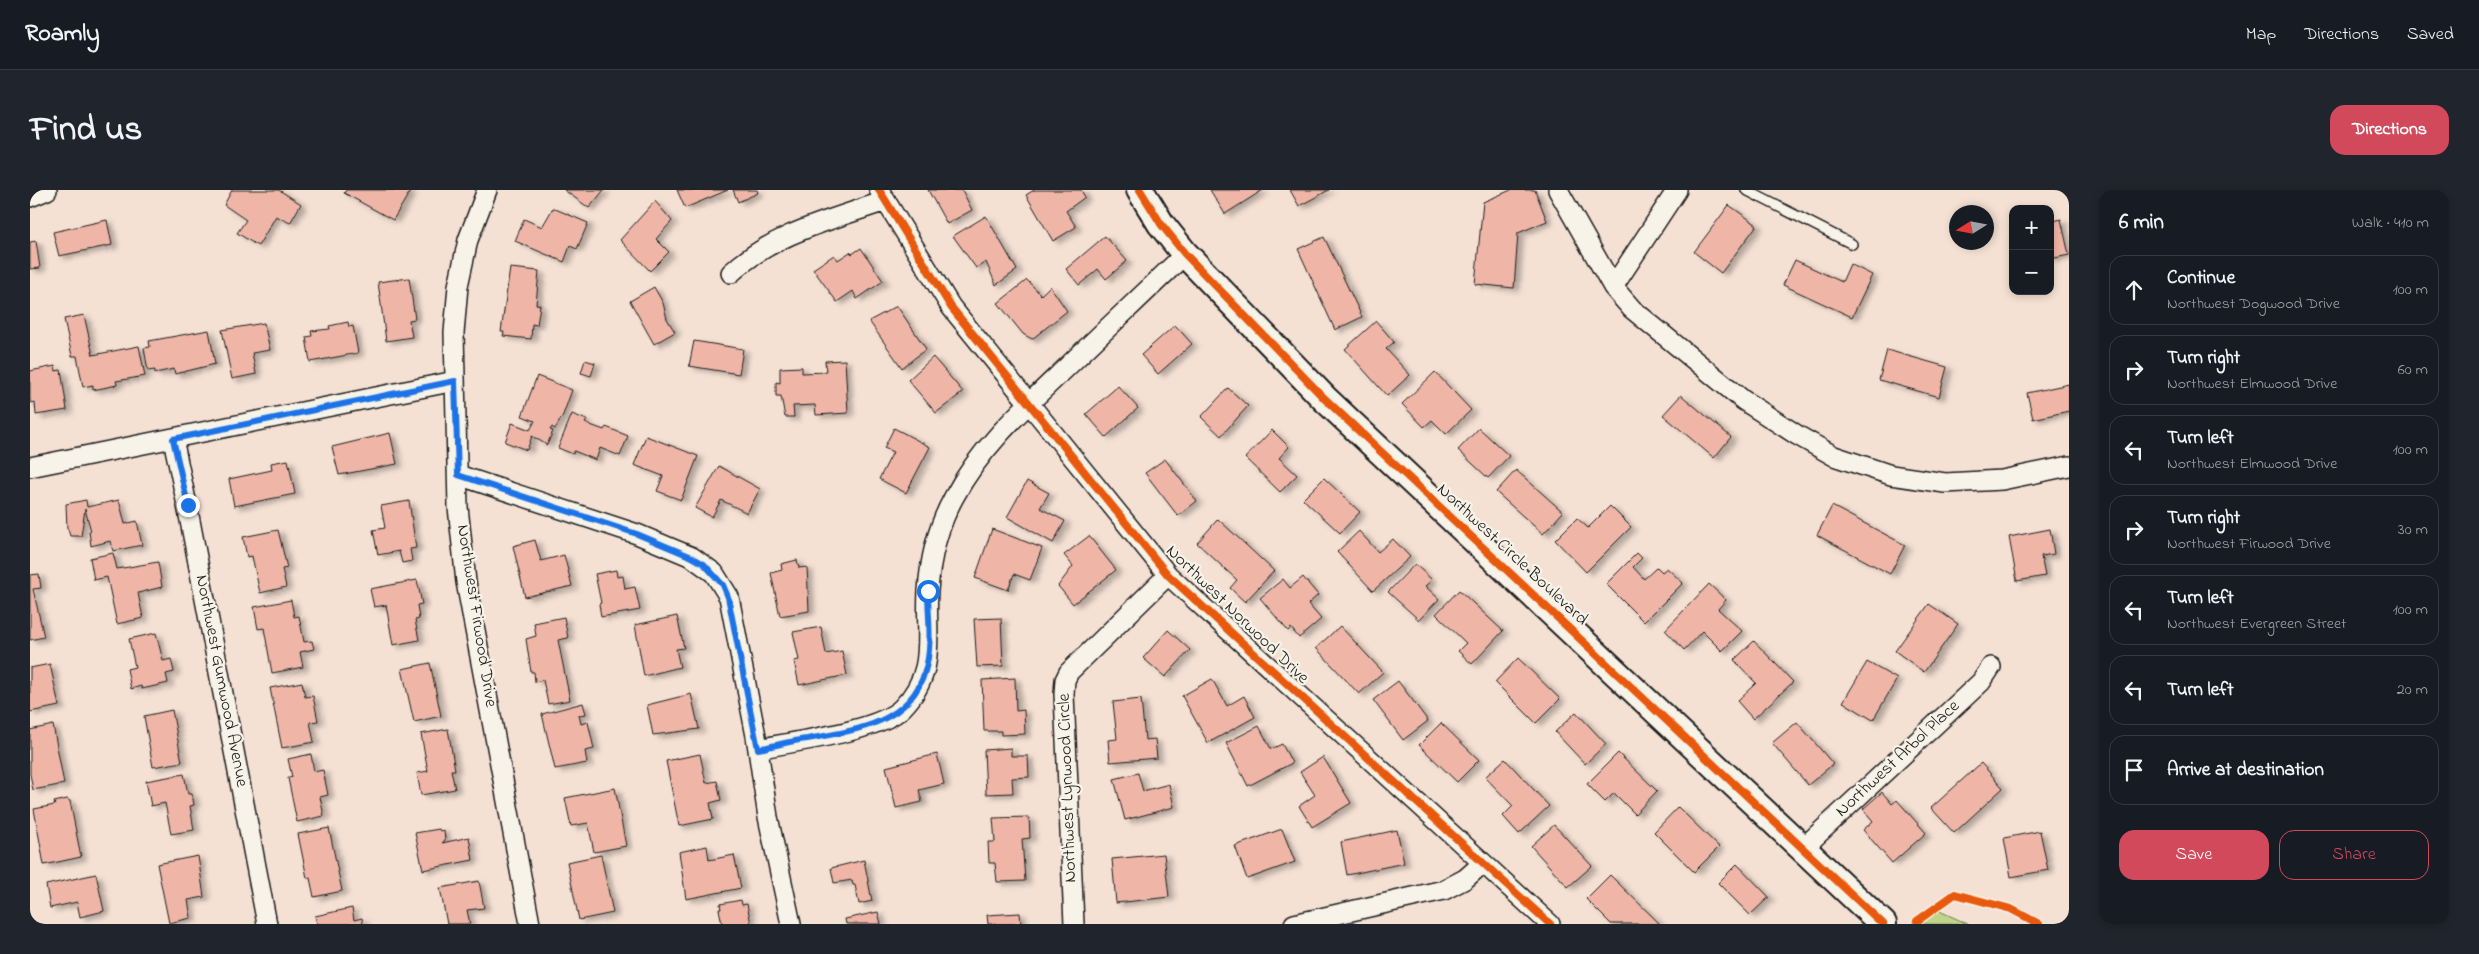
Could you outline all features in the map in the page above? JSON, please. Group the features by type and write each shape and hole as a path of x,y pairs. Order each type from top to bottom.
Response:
{"main road":[{"name":"Northwest Circle Boulevard","path":"1140,190 1161,224 1185,254 1260,335 1325,399 1880,923"}],"street":[{"path":"30,197 47,190"},
{"name":"Northwest Firwood Drive","path":"487,190 468,240 458,286 454,332 458,475 466,582 530,924"},
{"path":"1558,190 1613,287 1632,308 1743,400 1797,435 1841,459 1891,475 1945,483 2002,480 2069,466"},
{"path":"1613,287 1677,190"},
{"path":"731,273 765,246 784,236 882,196"},
{"name":"Northwest Norwood Drive","path":"882,196 951,307 1168,575 1482,864 1550,924"},
{"path":"758,749 868,727 901,710 915,693 925,672 929,650 928,591 932,559 938,534 953,498 973,465 1029,403 1185,254"},
{"path":"30,467 455,381"},
{"name":"Northwest Gumwood Avenue","path":"173,439 188,505 267,924"},
{"path":"458,475 637,534 704,564 723,585 728,597 758,749 768,817 791,924"},
{"name":"Northwest Lynwood Circle","path":"1074,924 1064,694 1065,680 1069,672 1098,641 1168,575"},
{"name":"Northwest Arbol Place","path":"1802,849 1982,682 1991,667"},
{"path":"1294,924 1444,890 1465,879 1482,864"}],"lane":[{"path":"1746,190 1852,244"}],"green space":[{"path":"1935,909 1968,924 1920,924"}],"building":[{"path":"232,190 279,190 301,204 290,223 276,216 258,246 237,233 246,220 224,205"},
{"path":"346,190 411,190 393,220 344,193"},
{"path":"564,190 604,190 589,208"},
{"path":"677,190 728,190 685,208"},
{"path":"733,190 757,190 758,193 738,202"},
{"path":"928,190 962,190 972,210 947,224"},
{"path":"1034,190 1081,190 1085,197 1066,211 1076,227 1053,241 1026,195"},
{"path":"1210,190 1263,190 1225,214"},
{"path":"1290,190 1329,190 1299,206"},
{"path":"1511,190 1535,190 1547,221 1518,233 1514,288 1475,284 1483,202"},
{"path":"655,201 672,221 656,239 669,252 650,271 620,240"},
{"path":"1729,205 1757,225 1721,273 1694,252"},
{"path":"553,208 588,223 577,249 570,246 564,262 515,241 524,219 542,227"},
{"path":"986,216 1017,270 996,285 986,262 976,268 953,236"},
{"path":"2061,219 2069,255 2054,258 2054,250 2054,221"},
{"path":"107,220 112,245 59,256 53,232"},
{"path":"1105,236 1127,261 1106,279 1098,269 1079,285 1066,269"},
{"path":"1324,237 1362,317 1335,330 1298,249"},
{"path":"36,241 40,268 30,269 30,242"},
{"path":"861,248 883,281 857,299 853,291 837,302 813,269 834,255 838,260 850,252 852,254"},
{"path":"1795,260 1842,282 1850,264 1872,275 1852,317 1783,285"},
{"path":"510,268 539,271 536,304 540,305 537,325 532,324 531,339 503,336 504,332 501,332"},
{"path":"409,278 415,319 409,320 412,337 386,341 378,282"},
{"path":"1027,280 1041,295 1050,286 1067,311 1032,339 1023,334 998,303"},
{"path":"654,287 663,303 667,319 675,332 654,344 630,301"},
{"path":"897,306 926,349 902,368 869,321"},
{"path":"84,315 93,355 139,346 145,376 116,381 117,385 93,390 93,385 83,387 77,356 72,356 64,319"},
{"path":"1376,321 1394,342 1386,349 1410,375 1387,396 1345,349"},
{"path":"348,322 349,327 353,326 358,353 310,362 306,337 312,336 311,331 330,329 329,326"},
{"path":"264,323 270,350 252,353 256,374 232,379 222,330"},
{"path":"1175,325 1192,344 1158,374 1141,355"},
{"path":"209,330 215,364 175,374 174,369 155,373 155,370 148,371 144,348 150,347 149,341"},
{"path":"694,341 743,349 739,374 689,366"},
{"path":"1887,350 1947,367 1939,397 1879,380"},
{"path":"933,357 963,392 936,413 908,380"},
{"path":"585,360 595,363 591,376 581,373"},
{"path":"845,360 848,413 816,415 815,405 793,406 794,417 785,417 781,396 776,396 776,382 780,383 780,368 802,367 802,373 826,372 825,361"},
{"path":"55,366 56,371 61,370 67,410 36,415 35,402 31,403 30,400 30,371"},
{"path":"1435,372 1471,410 1446,434 1432,420 1424,427 1402,404"},
{"path":"537,376 572,390 563,415 555,429 552,427 550,430 553,431 547,445 532,436 527,450 505,442 512,423 530,430 535,421 522,416"},
{"path":"2069,384 2069,411 2033,419 2027,393"},
{"path":"1118,386 1138,408 1106,437 1086,414"},
{"path":"1228,388 1248,406 1221,436 1201,417"},
{"path":"1681,395 1731,437 1714,458 1663,415"},
{"path":"572,414 587,420 585,423 604,430 606,427 628,436 620,456 600,448 596,460 574,451 573,454 558,448"},
{"path":"894,428 930,447 906,493 879,479 893,452 884,448"},
{"path":"1479,428 1509,456 1488,478 1458,450"},
{"path":"1272,430 1289,447 1279,458 1297,475 1280,492 1245,458"},
{"path":"390,433 397,464 339,475 332,447"},
{"path":"646,436 698,456 681,500 657,491 663,476 634,465"},
{"path":"1165,459 1197,501 1178,516 1145,473"},
{"path":"288,460 295,494 234,506 229,479 272,470 271,463"},
{"path":"719,466 760,489 747,513 721,500 712,517 695,508"},
{"path":"1516,470 1563,512 1543,534 1496,492"},
{"path":"1324,478 1360,512 1340,533 1303,499"},
{"path":"1027,481 1049,493 1040,508 1065,521 1053,543 1007,517"},
{"path":"86,500 87,507 119,500 125,524 137,521 142,545 113,551 110,541 91,546 89,531 91,531 85,509 81,536 70,536 67,529 66,504"},
{"path":"409,501 416,548 410,549 412,561 402,563 399,551 378,555 373,530 385,528 381,506"},
{"path":"1610,506 1631,527 1586,572 1555,540 1577,518 1588,528"},
{"path":"1832,506 1905,545 1890,574 1817,535"},
{"path":"1218,519 1274,571 1245,602 1230,588 1237,580 1197,543"},
{"path":"992,529 1042,548 1030,580 1014,574 1008,590 975,578"},
{"path":"2050,529 2054,554 2041,556 2045,576 2017,581 2009,537"},
{"path":"278,530 287,568 282,569 286,587 260,593 252,556 247,557 243,537"},
{"path":"1359,531 1378,552 1393,539 1410,557 1373,591 1337,552"},
{"path":"1089,536 1116,570 1073,604 1058,586 1073,566 1064,555"},
{"path":"535,540 541,561 564,555 572,586 525,597 513,546"},
{"path":"113,553 117,569 158,562 162,587 138,593 143,618 117,624 107,577 94,580 90,558"},
{"path":"1637,553 1642,558 1633,567 1644,579 1657,567 1662,572 1667,568 1683,583 1644,622 1606,584"},
{"path":"797,560 799,568 807,567 809,611 780,616 771,573 782,570 781,564"},
{"path":"1415,564 1432,580 1425,586 1439,599 1419,620 1388,592"},
{"path":"616,570 617,577 623,576 625,589 635,587 640,610 601,617 599,604 601,603 595,574"},
{"path":"39,574 41,588 33,589 44,637 30,640 30,575"},
{"path":"1303,577 1318,595 1308,604 1321,619 1299,638 1291,628 1288,631 1260,598 1283,579 1290,588"},
{"path":"417,580 422,604 417,605 419,619 415,620 419,640 393,645 386,605 374,607 370,589"},
{"path":"1709,584 1726,600 1718,609 1742,631 1722,651 1702,631 1684,650 1665,630"},
{"path":"1459,590 1503,631 1472,664 1458,651 1466,643 1436,614"},
{"path":"291,600 294,617 299,616 304,642 312,641 314,649 300,652 303,667 272,673 264,628 258,629 254,607"},
{"path":"1929,604 1958,624 1924,672 1895,651"},
{"path":"677,616 684,648 676,649 680,667 644,676 635,625"},
{"path":"564,617 568,638 558,640 570,700 548,704 543,680 535,682 534,672 531,672 526,639 536,636 534,623"},
{"path":"1001,618 1003,666 977,667 974,619"},
{"path":"1340,626 1383,672 1359,694 1316,648"},
{"path":"821,627 826,654 842,651 847,675 799,685 794,661 799,660 793,632"},
{"path":"1168,630 1190,650 1165,677 1143,658"},
{"path":"156,633 163,661 171,659 174,672 166,674 168,683 142,689 141,686 131,689 127,669 135,667 129,639"},
{"path":"1754,641 1793,682 1753,719 1737,701 1756,683 1734,660"},
{"path":"1518,658 1560,699 1536,723 1495,682"},
{"path":"1867,662 1897,679 1873,720 1843,702"},
{"path":"430,663 441,716 414,722 402,669"},
{"path":"50,664 59,706 30,712 30,668"},
{"path":"1015,678 1016,711 1024,710 1025,734 1001,735 1001,731 984,731 982,680"},
{"path":"1212,679 1227,706 1244,696 1255,717 1208,743 1182,696"},
{"path":"1398,681 1428,721 1403,740 1373,700"},
{"path":"302,682 305,697 313,696 318,721 310,722 314,742 282,748 270,688"},
{"path":"691,694 699,729 653,735 647,705"},
{"path":"1141,699 1145,740 1155,739 1157,758 1110,762 1108,740 1117,739 1113,702"},
{"path":"583,703 586,714 579,715 581,724 588,722 594,749 585,751 587,763 555,769 542,714"},
{"path":"172,710 182,762 153,767 144,716"},
{"path":"1576,712 1606,744 1585,764 1555,732"},
{"path":"1797,722 1833,764 1808,785 1772,743"},
{"path":"1441,723 1479,760 1457,782 1419,745"},
{"path":"53,725 64,784 33,790 30,774 30,730"},
{"path":"1259,726 1271,749 1282,744 1292,763 1248,786 1226,743"},
{"path":"448,729 455,770 451,770 455,789 421,795 417,773 428,771 421,734"},
{"path":"1011,748 1011,756 1028,756 1029,777 1012,778 1013,793 986,794 984,750"},
{"path":"1618,753 1657,791 1635,814 1614,793 1605,802 1587,784"},
{"path":"311,754 314,772 323,770 328,795 320,797 324,816 297,822 288,778 292,777 288,759"},
{"path":"700,754 706,783 717,781 721,800 710,803 713,819 679,826 666,761"},
{"path":"937,754 944,784 919,790 922,802 896,808 886,767"},
{"path":"1323,757 1351,803 1312,827 1299,806 1315,795 1300,772"},
{"path":"1505,759 1549,806 1519,834 1503,816 1513,806 1485,777"},
{"path":"1981,763 2003,788 1954,833 1931,808"},
{"path":"1138,773 1143,791 1169,784 1174,807 1125,820 1114,779"},
{"path":"184,774 188,794 192,794 194,805 190,806 194,830 171,834 165,803 151,806 146,781"},
{"path":"615,788 626,846 594,852 588,823 571,826 565,798"},
{"path":"1882,792 1892,804 1897,800 1926,833 1892,863 1863,830 1873,821 1863,809"},
{"path":"67,799 70,801 81,857 44,865 34,809 55,805 54,802"},
{"path":"1678,807 1719,847 1694,872 1654,832"},
{"path":"1029,817 1030,838 1022,839 1025,881 997,882 995,863 989,863 988,842 995,842 993,818"},
{"path":"1554,825 1592,866 1568,887 1531,846"},
{"path":"329,828 342,891 314,897 310,878 307,878 298,834"},
{"path":"439,829 440,831 444,830 445,840 442,843 469,837 473,860 423,870 415,833"},
{"path":"1282,829 1295,862 1247,879 1235,846"},
{"path":"1397,830 1404,863 1347,875 1341,842"},
{"path":"2040,831 2048,870 2011,877 2004,838"},
{"path":"707,846 709,860 734,855 741,888 686,899 679,852"},
{"path":"1164,854 1169,897 1116,903 1112,859"},
{"path":"601,855 613,913 579,920 567,862"},
{"path":"198,856 204,897 188,900 191,918 169,923 157,864"},
{"path":"864,860 872,901 859,904 852,880 834,883 831,868"},
{"path":"1737,864 1769,897 1750,915 1718,883"},
{"path":"96,874 104,911 80,917 77,902 50,908 46,885"},
{"path":"1610,875 1660,924 1611,924 1586,899"},
{"path":"479,881 484,908 467,910 470,924 447,924 440,888"},
{"path":"741,900 742,905 747,904 751,924 722,924 720,904"},
{"path":"352,908 354,920 362,918 363,924 317,924 315,916"},
{"path":"878,912 881,924 846,924 845,919"},
{"path":"1020,913 1021,924 988,924 987,915"}],"cycle path":[{"path":"879,190 951,307 1168,575 1550,924"},
{"path":"1140,190 1161,224 1185,254 1325,399 1883,924"},
{"path":"1917,921 1955,894 2011,909 2039,924"}],"route":[{"path":"188,505 173,439 455,381 458,475 580,513 637,534 692,557 704,564 714,574 723,585 728,597 758,749 868,727 901,710 915,693 925,672 929,650 928,591"}]}
